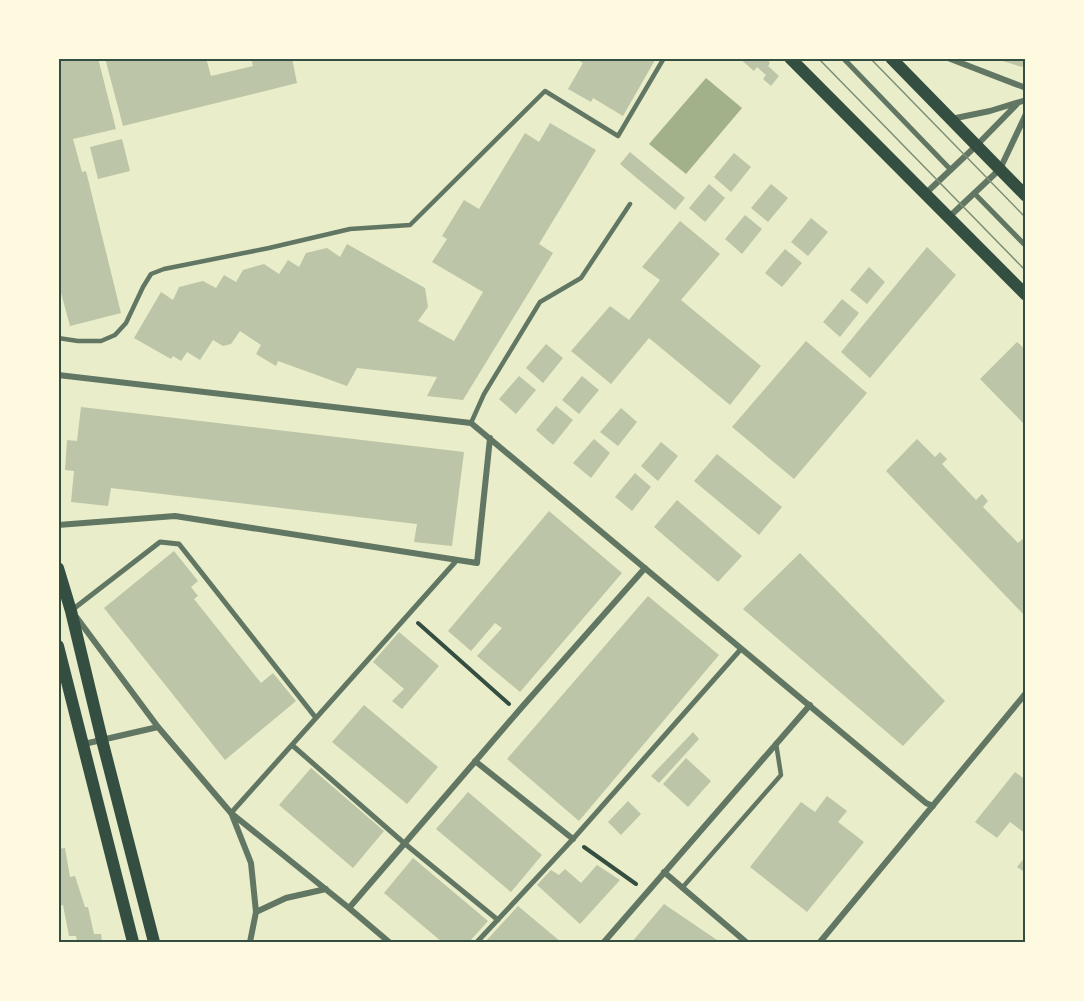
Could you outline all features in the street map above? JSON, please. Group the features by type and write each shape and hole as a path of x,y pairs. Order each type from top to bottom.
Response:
{"main road":[{"path":"790,58 1026,295"},
{"path":"891,58 1026,196"},
{"path":"58,568 71,611 154,942"},
{"path":"58,646 133,942"}],"street":[{"path":"843,58 951,170"},
{"path":"948,58 1026,88"},
{"path":"951,119 1026,100"},
{"path":"925,194 1017,104"},
{"path":"948,218 1000,169 1026,114"},
{"path":"974,194 1026,246"},
{"path":"58,375 471,423 926,803 933,806"},
{"path":"58,525 175,516 477,563 490,438"},
{"path":"316,718 179,544 160,542 71,611 158,727 231,813 388,942"},
{"path":"231,813 457,560"},
{"path":"349,908 475,760 645,568"},
{"path":"477,942 573,839 741,649"},
{"path":"820,942 1026,693"},
{"path":"604,942 810,705"},
{"path":"84,744 158,727"},
{"path":"292,745 404,843 498,920"},
{"path":"475,760 573,839"},
{"path":"231,813 251,863 256,912 250,942"},
{"path":"664,872 746,942"},
{"path":"256,912 286,898 326,889"}],"lane":[{"path":"58,338 78,341 101,340 116,335 126,323 151,274 164,269 350,229 410,225 545,91 618,136 664,58"},
{"path":"471,423 484,394 540,302 580,278 630,204"},
{"path":"682,888 781,775 776,743"}],"path":[{"path":"409,614 518,712"},
{"path":"573,839 647,892"}],"shaded area":[{"path":"706,78 742,108 686,174 649,144"}],"building":[{"path":"58,58 98,58 116,129 73,139 82,172 86,171 121,313 70,326 58,282"},
{"path":"105,58 206,58 211,76 253,66 251,58 292,58 297,83 123,126"},
{"path":"574,58 653,58 655,60 623,116 593,98 591,102 568,89 583,63"},
{"path":"739,58 766,58 770,63 768,66 779,76 771,86 763,79 766,75 757,67 754,71"},
{"path":"993,58 1026,58 1026,63 1022,67"},
{"path":"550,123 596,150 539,244 553,253 463,400 427,396 437,377 357,368 347,386 278,361 276,366 256,354 261,345 240,331 231,344 223,346 213,340 200,360 187,352 181,361 173,356 171,359 134,338 161,292 173,300 179,287 203,281 216,288 224,275 236,282 243,270 264,264 279,274 288,260 299,267 306,253 327,248 340,257 347,244 425,288 428,307 418,321 454,341 483,292 432,262 447,239 442,236 464,200 479,209 525,133 539,142"},
{"path":"122,139 130,171 98,179 90,147"},
{"path":"630,152 685,198 675,210 620,164"},
{"path":"734,153 751,167 731,192 714,177"},
{"path":"709,184 725,198 705,222 689,208"},
{"path":"771,184 788,198 768,222 751,208"},
{"path":"745,215 762,229 742,254 725,239"},
{"path":"811,218 828,232 808,256 791,242"},
{"path":"680,221 720,254 681,300 761,366 730,405 649,338 611,384 571,351 610,306 629,320 660,280 642,267"},
{"path":"927,247 956,275 870,378 841,352"},
{"path":"785,249 802,263 782,287 765,273"},
{"path":"869,267 885,282 867,304 850,290"},
{"path":"842,299 859,313 840,337 823,322"},
{"path":"806,341 867,393 794,479 732,427"},
{"path":"1017,342 1026,350 1026,426 980,379"},
{"path":"546,344 563,358 543,383 526,368"},
{"path":"519,376 536,390 516,414 499,399"},
{"path":"582,376 599,390 579,414 562,400"},
{"path":"556,406 573,420 553,445 536,430"},
{"path":"81,407 464,452 452,546 414,542 417,524 111,488 108,506 71,502 74,471 65,470 67,440 77,441"},
{"path":"621,408 637,422 618,446 600,432"},
{"path":"594,439 610,453 591,478 573,463"},
{"path":"917,439 935,457 940,452 947,459 942,464 976,500 982,494 988,501 983,507 1018,543 1024,538 1026,540 1024,550 1026,617 886,471"},
{"path":"661,442 678,456 658,481 641,466"},
{"path":"717,454 782,507 759,535 694,481"},
{"path":"635,473 651,487 632,511 615,497"},
{"path":"677,500 742,556 718,582 654,527"},
{"path":"549,511 622,573 520,692 477,656 502,628 495,623 471,651 448,631"},
{"path":"174,551 198,581 191,587 198,596 194,599 261,683 273,673 296,701 225,760 104,608"},
{"path":"800,553 945,701 903,746 743,609"},
{"path":"648,596 719,655 579,821 507,759"},
{"path":"399,632 439,666 402,709 392,701 404,689 373,662"},
{"path":"364,705 438,767 407,804 332,742"},
{"path":"693,732 699,739 659,783 651,776"},
{"path":"686,758 711,781 688,807 663,784"},
{"path":"311,768 384,831 353,868 279,805"},
{"path":"1015,772 1026,780 1026,834 1010,822 997,838 975,822"},
{"path":"468,792 542,855 511,892 436,829"},
{"path":"827,796 847,811 838,822 864,842 807,912 750,867 801,802 815,812"},
{"path":"628,801 641,814 621,835 608,822"},
{"path":"65,848 70,877 75,876 85,907 88,907 94,934 101,934 102,942 77,942 76,936 69,936 63,905 58,906 58,849"},
{"path":"1026,856 1026,873 1017,867"},
{"path":"413,858 488,921 469,942 442,942 384,893"},
{"path":"597,865 620,880 580,924 537,885 551,870 559,875 565,869 581,883"},
{"path":"664,904 720,942 632,942"},
{"path":"518,906 561,942 485,942"}],"tram line":[{"path":"818,58 1026,271"},
{"path":"870,58 1026,218"}]}
